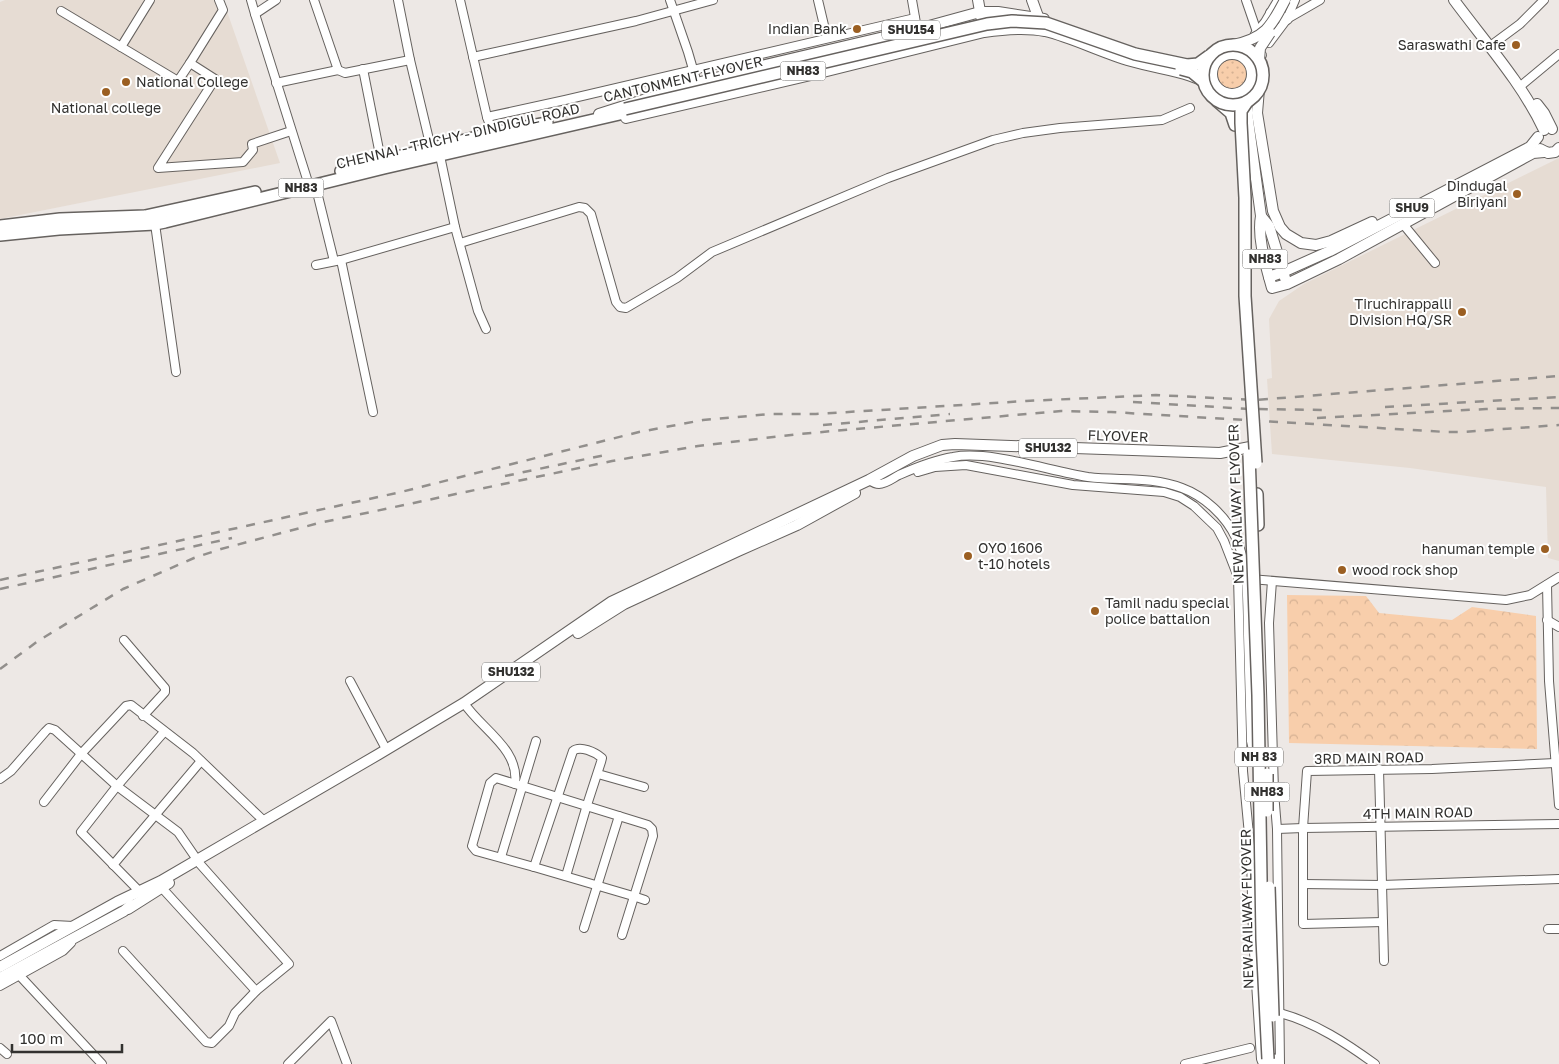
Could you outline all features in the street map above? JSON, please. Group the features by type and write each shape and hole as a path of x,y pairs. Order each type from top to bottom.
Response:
{"highway":[{"name":"CANTONMENT FLYOVER","path":"626,111 988,24 1012,20 1058,26 1119,49 1187,66 1198,64 1224,46 1229,52"},
{"name":"CANTONMENT FLYOVER","path":"599,116 1016,25 1051,29 1134,58 1188,70 1203,81"},
{"path":"1221,95 1232,105 1247,102 1254,96 1254,81 1262,74 1258,60 1252,52 1243,47 1229,52"},
{"path":"1203,81 1204,64 1209,56"},
{"name":"NEW RAILWAY FLYOVER","path":"1203,81 1206,89 1221,95 1235,125 1240,303 1257,494 1272,1062"},
{"name":"NEW RAILWAY FLYOVER","path":"1247,102 1242,111 1241,123 1245,198 1245,296 1252,450 1262,939 1272,1062"},
{"name":"CHENNAI - TRICHY - DINDIGUL ROAD","path":"311,182 381,160 599,116"},
{"name":"CHENNAI - TRICHY - DINDIGUL ROAD","path":"0,235 145,216 256,196 436,150"},
{"name":"CHENNAI - TRICHY - DINDIGUL ROAD","path":"0,226 32,222 155,224 243,198"}],"main road":[{"path":"978,0 981,32"},
{"path":"1032,0 1043,31"},
{"path":"1248,120 1241,105 1221,95 1215,86 1212,72 1218,60 1261,35 1275,18 1285,0"},
{"path":"1258,60 1263,42 1282,16 1290,0"},
{"path":"1454,0 1551,132"},
{"path":"1461,0 1544,113 1551,132"},
{"name":"SHU154","path":"599,116 697,83 980,12 998,12 1039,18 1077,28 1129,49 1202,64 1229,52"},
{"path":"1271,13 1286,18"},
{"name":"NH83","path":"599,116 616,119 646,114 811,76 981,32 1015,29 1043,31 1131,61 1189,74 1206,81 1221,95"},
{"path":"1229,52 1247,61 1254,81 1257,113 1273,211 1280,227 1286,234 1301,243 1309,245 1323,244 1380,218 1393,218"},
{"path":"1221,95 1239,93 1254,81"},
{"path":"1254,81 1246,106 1261,216 1269,226 1286,284"},
{"path":"1544,152 1538,144 1551,132"},
{"name":"SHU9","path":"1283,272 1330,251 1530,147 1551,132"},
{"name":"SHU9","path":"1286,284 1338,259 1533,153 1552,153 1559,148"},
{"name":"NH83","path":"1261,216 1259,225 1272,288 1286,284"},
{"path":"1269,277 1283,272"},
{"name":"FLYOVER","path":"465,705 611,602 871,481 884,477 929,454 956,449 1010,453 1221,458 1252,450"},
{"path":"127,904 162,888 198,862 338,785 465,705"},
{"name":"SHU132","path":"0,967 60,940 75,937 127,904 140,892 198,862 386,749 465,705"},
{"name":"SHU132","path":"0,978 60,940 73,926 127,904"}],"street":[{"path":"121,47 150,0"},
{"path":"61,11 178,81 223,10 219,0"},
{"path":"251,0 291,131 338,260 373,412"},
{"path":"255,14 276,0"},
{"path":"314,0 338,70"},
{"path":"398,0 410,60 436,150 478,311 486,329"},
{"path":"460,0 487,117 494,138"},
{"path":"670,0 697,83"},
{"path":"473,57 636,21 713,0"},
{"path":"818,0 827,38"},
{"path":"912,0 918,29"},
{"path":"1246,0 1257,32"},
{"path":"1229,52 1257,32 1278,0"},
{"path":"1254,81 1265,48 1286,18 1295,0"},
{"path":"1286,18 1320,0"},
{"path":"1493,44 1520,24 1544,0"},
{"path":"487,117 915,18"},
{"path":"1523,84 1559,54"},
{"path":"276,83 338,70 345,73 410,60"},
{"path":"190,63 215,79 158,168 243,162 253,150 252,144 291,131"},
{"path":"363,69 381,160"},
{"path":"460,243 578,207 585,208 591,214 616,302 620,307 626,308 677,278 712,252 888,178 984,144 1023,133 1060,128 1162,120 1190,108"},
{"path":"155,224 176,372"},
{"path":"1403,224 1435,263"},
{"path":"316,265 456,227"},
{"path":"884,477 954,456 968,456 1005,460 1090,477 1166,483 1183,488 1201,498 1216,510 1230,526 1237,539 1247,579 1251,741 1254,760 1274,794"},
{"path":"884,477 892,483 935,467 966,465 1073,485 1164,492 1194,506 1217,528 1238,577 1243,771 1251,856 1253,937 1261,1059 1272,1062 1280,1013 1277,829 1274,794 1269,623 1272,581"},
{"path":"1238,577 1506,600 1530,595 1559,577"},
{"path":"1547,585 1547,620 1559,805"},
{"path":"1547,620 1559,627"},
{"path":"124,640 166,688 165,692 143,716"},
{"path":"350,681 386,749"},
{"path":"44,802 81,754 128,705 133,706 201,761 264,821"},
{"path":"465,705 509,756 516,774 515,784"},
{"path":"0,778 11,771 49,728 55,730 117,786 178,832 198,862 289,964 256,991 235,1013 229,1026 212,1043 206,1042 123,950"},
{"path":"140,892 81,832 117,786 164,732"},
{"path":"501,857 536,741"},
{"path":"534,866 573,751 576,748 602,758 566,876"},
{"path":"113,865 201,761"},
{"name":"3RD MAIN ROAD","path":"1383,922 1303,924 1302,828 1307,771 1557,766"},
{"path":"1379,770 1384,961"},
{"path":"1243,771 1247,779 1271,796 1274,794"},
{"path":"598,774 644,787"},
{"path":"622,934 633,896 653,836 652,829 648,825 587,805 496,778 493,779 490,783 472,846 476,852 534,866 633,896 645,900"},
{"path":"584,928 619,816"},
{"name":"4TH MAIN ROAD","path":"1277,829 1559,824"},
{"path":"1303,884 1382,885 1559,879"},
{"path":"162,888 256,991"},
{"path":"0,956 54,925 73,926"},
{"path":"1548,929 1559,929"},
{"path":"0,986 63,951 75,937"},
{"path":"20,976 98,1063"},
{"path":"1280,1013 1316,1026 1376,1064"},
{"path":"288,1064 331,1021 347,1064"},
{"path":"0,1048 7,1054"},
{"path":"1185,1064 1250,1048"}],"shaded area":[{"name":"National College","path":"5,0 223,0 280,163 0,219 0,2"},
{"path":"1559,158 1559,561 1548,558 1546,487 1410,468 1272,454 1267,379 1272,378 1269,319 1279,301 1304,284"}],"green space":[{"path":"1232,58 1244,63 1249,75 1244,87 1232,92 1220,87 1215,75 1220,63"},
{"path":"1287,595 1366,596 1379,613 1452,620 1472,607 1536,616 1537,749 1289,743"}],"railway":[{"path":"0,580 401,492 639,432 703,420 771,414 816,414 1156,395 1256,400 1559,376"},
{"path":"1385,407 1559,397"},
{"path":"1133,402 1250,409 1327,410"},
{"path":"1317,418 1486,409 1559,408"},
{"path":"0,669 38,641 123,589 194,558 221,549 319,523 612,461 698,446 799,434 1061,411 1111,412 1446,432 1559,425"},
{"path":"823,425 950,414"},
{"path":"505,476 610,454"},
{"path":"0,589 232,538"}],"place":[{"name":"Indian Bank","path":"857,29"},
{"name":"Saraswathi Cafe","path":"1516,45"},
{"name":"National College","path":"126,82"},
{"name":"National college","path":"106,92"},
{"name":"Dindugal Biriyani","path":"1517,194"},
{"name":"Tiruchirappalli Division HQ/SR","path":"1462,312"},
{"name":"hanuman temple","path":"1545,549"},
{"name":"OYO 1606 t-10 hotels","path":"968,556"},
{"name":"wood rock shop","path":"1342,570"},
{"name":"Tamil nadu special police battalion","path":"1095,611"}]}
